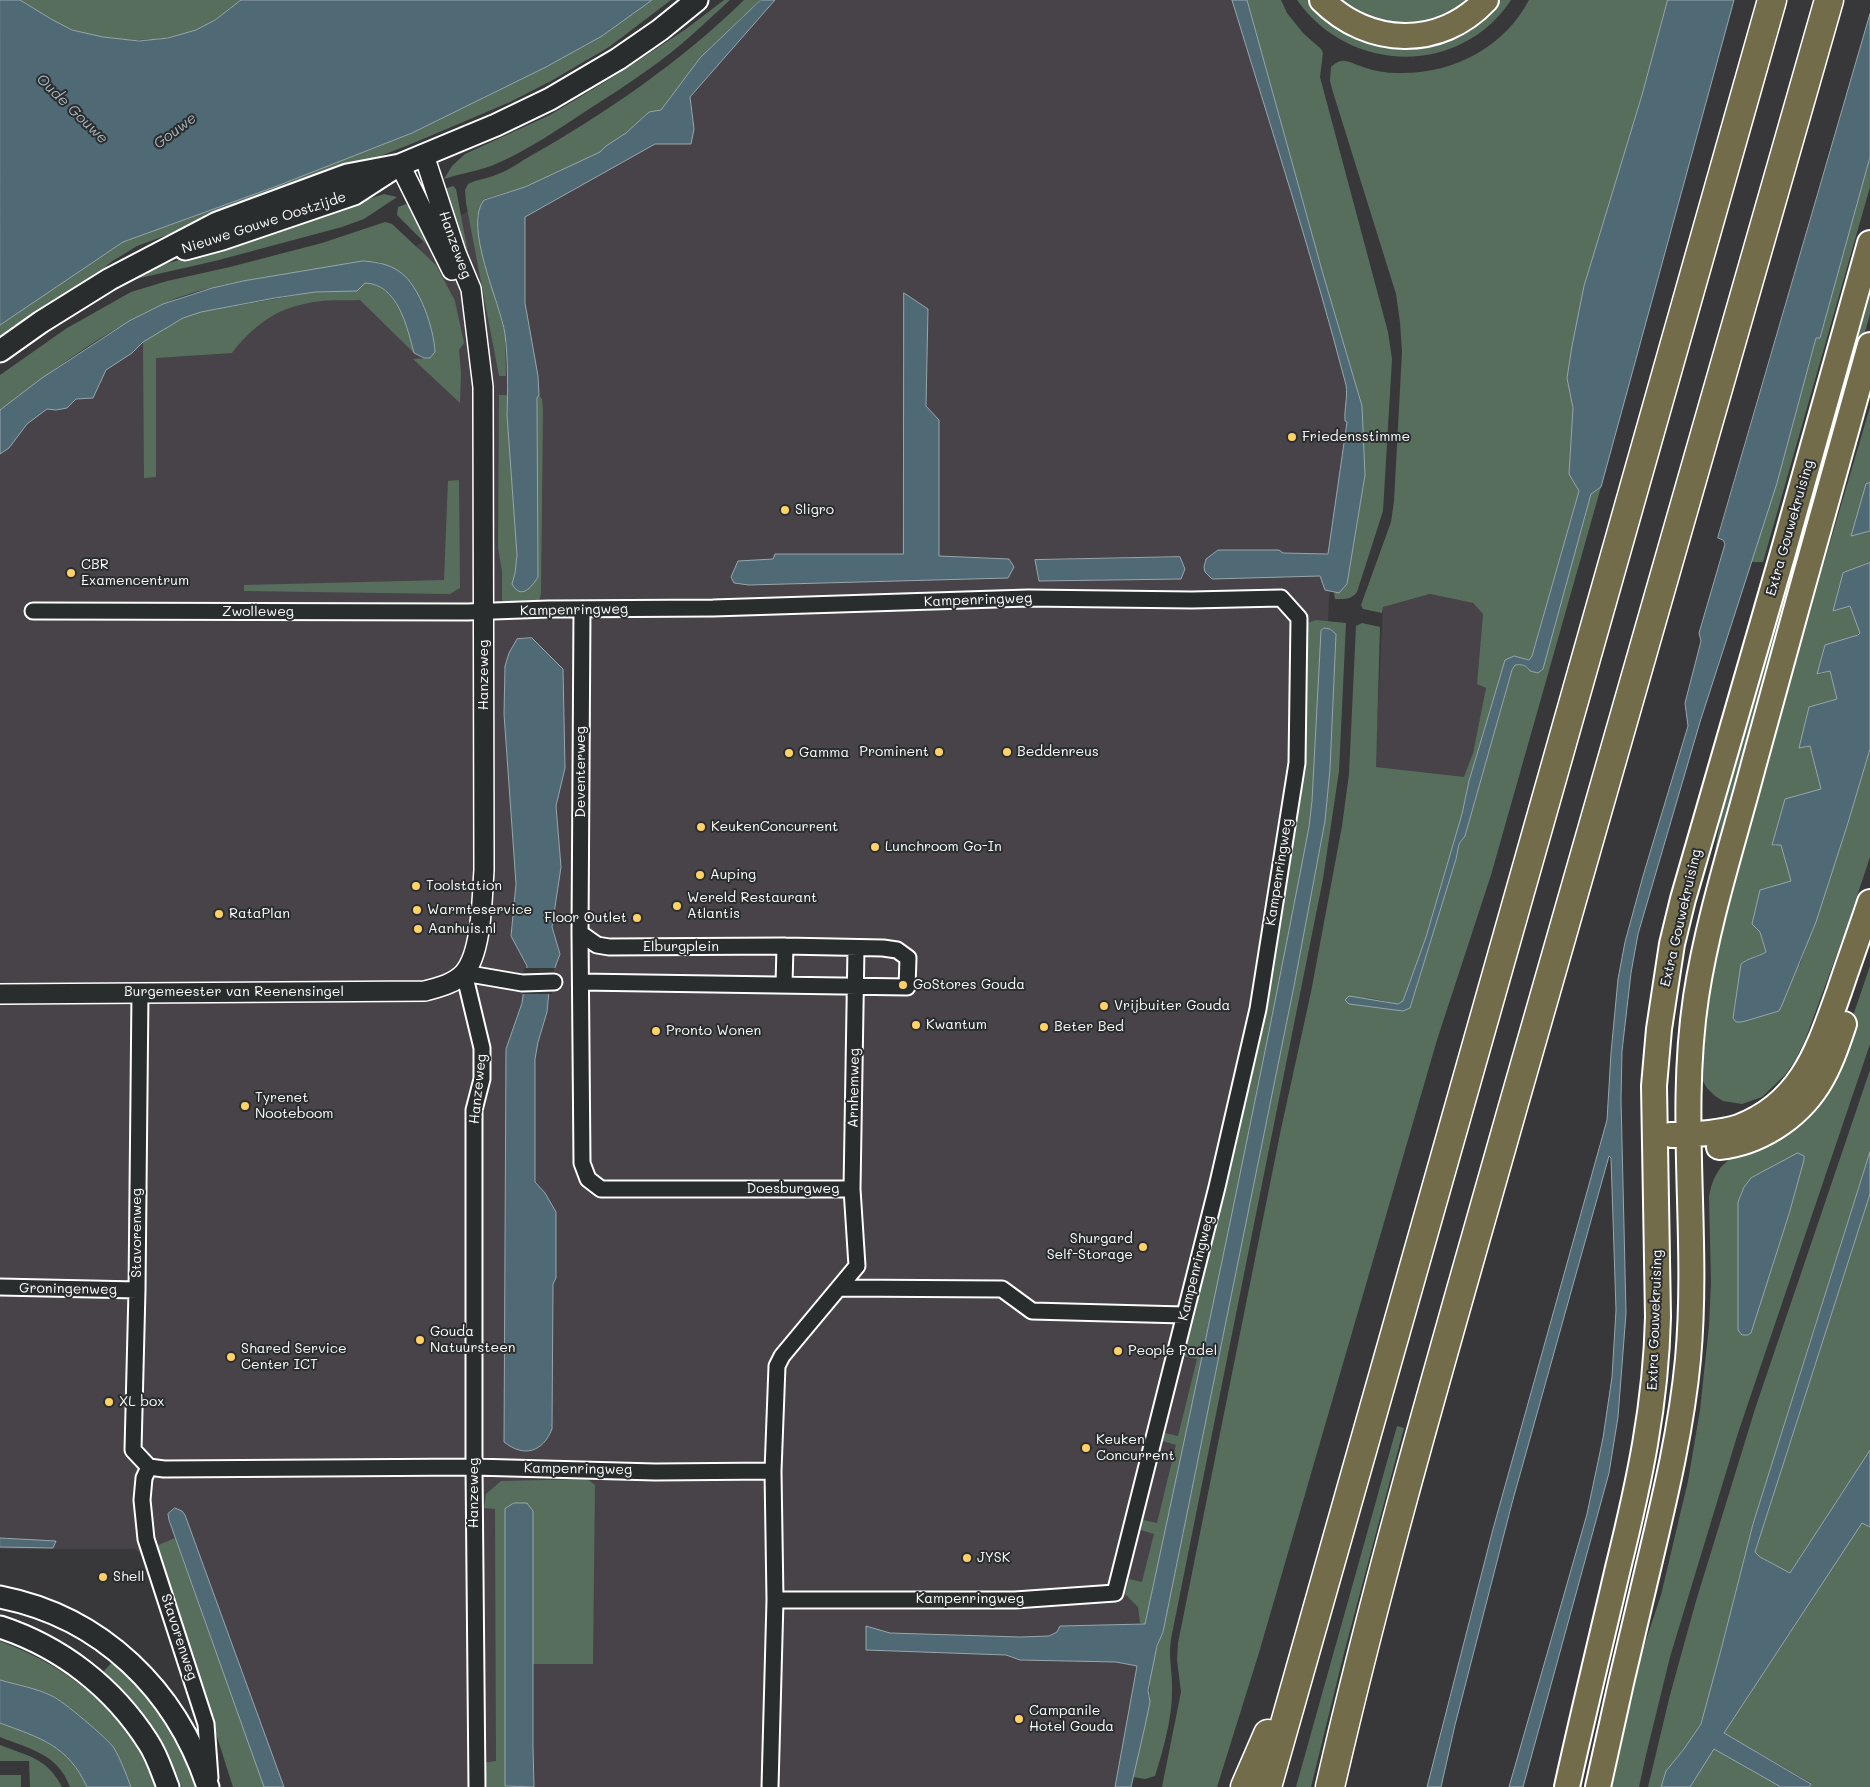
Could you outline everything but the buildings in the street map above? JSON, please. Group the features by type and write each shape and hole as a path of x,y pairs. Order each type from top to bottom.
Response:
{"highway":[{"path":"1267,1787 1772,0"},
{"path":"1330,1787 1362,1656 1420,1437 1626,706 1829,0"},
{"path":"1245,1787 1311,1634"}],"main road":[{"name":"Nieuwe Gouwe Oostzijde","path":"0,350 41,322 110,280 217,223 347,175 400,165 518,115 577,84 654,34 697,0"},
{"path":"1322,0 1356,26 1377,33 1398,36 1419,36 1445,28 1470,15 1486,0"},
{"name":"Extra Gouwekruising","path":"1568,1787 1635,1497 1651,1410 1658,1317 1654,1086 1667,971 1681,906 1781,561 1870,243"},
{"name":"Extra Gouwekruising","path":"1598,1787 1620,1684 1664,1500 1682,1408 1688,1355 1690,1301 1687,1141 1689,1060 1696,994 1709,931 1784,650 1870,345"},
{"path":"1687,1141 1738,1127 1764,1114 1792,1090 1807,1070 1820,1043 1870,902"},
{"path":"1654,1135 1726,1147 1754,1138 1786,1119 1807,1100 1833,1056 1870,949"},
{"path":"0,1597 32,1604 70,1620 93,1634 123,1657 153,1687 179,1722 194,1750 209,1787"},
{"path":"0,1627 24,1635 70,1660 114,1696 149,1742 168,1787"}],"street":[{"name":"Hanzeweg","path":"424,155 456,252 471,289 483,387 484,870 481,920 474,953 464,973 482,1048 482,1078 474,1110 474,1467 477,1787"},
{"name":"Hanzeweg","path":"400,165 461,287 478,336"},
{"name":"Kampenringweg","path":"483,612 713,608 1028,598 1192,600 1281,598 1299,618 1297,762 1258,1009 1217,1187 1115,1593 1015,1600 775,1600"},
{"name":"Deventerweg","path":"580,933 582,610"},
{"name":"Zwolleweg","path":"33,611 483,612"},
{"name":"Elburgplein","path":"580,933 597,945 609,947 785,946 856,948 897,950 908,958 907,987 581,982"},
{"name":"Doesburgweg","path":"580,933 582,1163 588,1179 602,1189 852,1189 857,1266 840,1288"},
{"path":"784,985 785,946"},
{"path":"856,948 856,986"},
{"path":"464,973 522,982 554,982"},
{"name":"Burgemeester van Reenensingel","path":"0,994 425,991 447,985 464,973"},
{"name":"Arnhemweg","path":"852,1189 856,986"},
{"name":"Stavorenweg","path":"140,992 137,1290 133,1450 149,1467 144,1478 142,1500 146,1539 206,1724 209,1787"},
{"name":"Groningenweg","path":"0,1287 137,1290"},
{"path":"770,1787 775,1600 773,1471 777,1366 782,1356 840,1288 1002,1289 1032,1311 1184,1315"},
{"path":"149,1467 182,1469 474,1467"},
{"name":"Kampenringweg","path":"474,1467 655,1472 773,1471"}],"shaded area":[{"path":"775,0 1241,0 1356,396 1347,421 1328,554 1323,554 1330,578 1322,755 1312,850 1138,1666 1115,1787 236,1787 166,1575 135,1549 0,1549 0,454 9,448 27,424 47,408 56,410 76,399 93,398 106,370 132,353 143,342 201,312 315,292 356,291 398,271 416,246 484,200 525,187 565,170 600,152 654,110 661,110 700,58 709,58"},
{"path":"1430,594 1473,603 1483,614 1477,684 1486,688 1473,753 1465,778 1375,767 1383,607"}],"green space":[{"path":"20,0 241,0 214,20 196,30 167,38 134,40 85,34 64,26"},
{"path":"652,0 671,0 609,47 551,81 510,102 416,142 137,246 111,262 91,279 0,340 0,325 123,242 277,186 412,133 546,67 602,36"},
{"path":"724,0 730,0 670,53 556,131 498,163 444,179 452,166 465,154 550,115 618,74 686,29"},
{"path":"744,0 760,0 700,58 661,110 649,112 626,133 600,152 565,170 525,187 484,199 477,218 482,253 505,333 506,376 499,376 466,203 465,190 468,184 510,168 584,124 668,66 720,23"},
{"path":"1247,0 1281,0 1287,13 1323,53 1320,77 1388,332 1392,359 1383,511 1357,592 1347,598 1335,599 1334,593 1339,593 1347,584 1365,475 1362,406 1323,274"},
{"path":"1297,0 1308,0 1327,21 1350,36 1377,44 1404,47 1432,44 1458,35 1482,20 1501,0 1511,0 1489,25 1463,43 1435,53 1404,57 1374,53 1345,42 1319,24"},
{"path":"1336,0 1469,0 1438,18 1414,25 1402,26 1377,22"},
{"path":"1529,0 1668,0 1642,95 1584,286 1567,378 1573,408 1569,474 1579,491 1532,656 1529,660 1514,656 1505,660 1426,937 1403,1001 1398,1004 1360,996 1410,1008 1459,844 1465,836 1512,670 1515,665 1520,665 1525,666 1530,671 1591,494 1601,487 1491,875 1437,1040 1258,1656 1217,1787 1162,1787 1181,1692 1177,1660 1178,1643 1281,1129 1311,992 1342,826 1349,774 1356,626 1362,623 1380,627 1376,767 1464,777 1473,753 1486,688 1477,684 1483,614 1473,603 1430,594 1383,607 1382,613 1363,609 1361,605 1391,522 1394,501 1402,352 1396,294 1332,89 1330,81 1331,67 1344,61 1376,71 1397,73 1437,69 1456,63 1490,45 1518,17"},
{"path":"1870,157 1870,187 1763,562 1750,562 1777,483 1816,338 1820,338"},
{"path":"453,186 456,189 473,280 442,190"},
{"path":"384,194 397,197 364,219 342,227 215,261 131,280 164,264 221,249"},
{"path":"406,204 418,216 457,287 436,254 397,215 398,207"},
{"path":"385,222 392,224 436,265 455,301 464,343 459,350 461,373 460,403 413,359 430,358 380,262 363,261 236,282 177,298 142,314 100,339 0,410 0,375 67,328 131,292 167,281 322,243"},
{"path":"1870,282 1870,314 1714,874 1711,873 1727,782"},
{"path":"365,283 377,286 394,299 400,309 414,353 360,300 334,300 297,306 275,314 248,335 232,353 156,358 156,477 144,478 143,342 183,318 201,312 315,292 356,291"},
{"path":"499,395 508,395 507,415 517,555 512,584 538,577 537,397 539,395 542,399 541,594 538,604 511,605 502,600 502,571 498,548"},
{"path":"1870,407 1870,483 1866,485 1852,535 1870,531 1870,563 1843,573 1834,610 1850,606 1860,632 1818,675 1830,671 1837,700 1800,748 1810,746 1821,789 1772,844 1774,846 1781,844 1791,881 1760,932 1766,952 1741,964 1733,1018 1800,964 1847,826 1870,749 1870,857 1845,932 1804,1043 1794,1062 1785,1075 1762,1097 1742,1104 1723,1101 1707,1088 1701,1078 1704,1008 1716,948 1767,756"},
{"path":"459,480 460,588 450,594 244,591 244,585 444,580 448,481"},
{"path":"1316,620 1346,623 1339,771 1323,879 1171,1639 1172,1703 1169,1724 1155,1776 1145,1779 1133,1777 1150,1702 1152,1667 1163,1632 1294,986 1325,821 1330,769 1336,634 1330,629 1324,628 1309,827 1271,1028 1145,1625 1140,1623 1138,1607 1125,1594 1129,1579 1142,1582 1154,1534 1141,1530 1143,1520 1157,1523 1176,1445 1163,1441 1165,1433 1178,1436 1197,1359 1184,1356 1262,1027 1302,782 1307,623"},
{"path":"1870,966 1870,1044 1738,1433 1670,1657 1639,1787 1609,1787 1631,1685 1661,1595 1688,1481 1700,1410 1709,1326 1711,1282 1709,1197 1712,1185 1721,1167 1840,1054","holes":["1804,1160 1789,1214 1751,1332 1748,1335 1738,1330 1738,1202 1744,1187"]},
{"path":"1870,1070 1870,1152 1753,1524 1701,1724 1666,1771 1661,1787 1648,1787 1670,1695 1696,1601 1755,1409"},
{"path":"1870,1194 1870,1450 1790,1573 1760,1557 1755,1552"},
{"path":"1397,1426 1404,1428 1344,1653 1311,1787 1296,1787"},
{"path":"587,1479 595,1485 593,1664 533,1664 533,1511 514,1503 505,1509 505,1787 487,1787 482,1763 496,1761 495,1509 484,1508 486,1494 501,1481"},
{"path":"1862,1522 1870,1527 1870,1787 1809,1787 1811,1783 1724,1733"},
{"path":"175,1538 264,1787 233,1787 156,1546"},
{"path":"0,1641 27,1652 51,1665 95,1697 131,1737 159,1787 131,1787 121,1762 110,1743 57,1699 40,1691 0,1680"},
{"path":"113,1661 144,1692 171,1726 183,1748 198,1787 182,1787 167,1755 149,1725 103,1672"},
{"path":"0,1723 28,1733 62,1752 71,1761 87,1787 70,1787 58,1767 42,1754 0,1737"},
{"path":"0,1745 36,1759 50,1770 62,1787 30,1787 29,1761 0,1761"},
{"path":"1714,1749 1781,1787 1690,1787"},
{"path":"0,1775 21,1775 21,1787 0,1787"}],"water":[{"path":"0,0 20,0 72,30 103,37 139,41 168,38 196,30 215,20 241,0 652,0 602,36 546,67 412,133 277,186 123,242 0,325"},
{"path":"761,0 775,0 690,97 694,129 691,144 655,144 525,217 525,303 538,376 539,395 537,398 538,577 526,591 519,591 512,584 517,555 507,415 506,343 502,320 480,245 479,212 484,200 525,187 600,152 626,133 649,112 661,110 700,58"},
{"path":"1232,0 1247,0 1323,274 1362,406 1365,475 1347,584 1339,593 1325,590 1320,576 1212,579 1205,572 1204,567 1206,559 1218,550 1279,550 1283,553 1328,554 1347,422 1345,421 1346,385 1333,336"},
{"path":"1668,0 1734,0 1601,487 1591,494 1543,669 1538,673 1530,671 1524,665 1515,665 1512,670 1465,836 1459,844 1410,1008 1403,1011 1349,1004 1345,1000 1349,996 1398,1004 1403,1001 1426,937 1505,660 1514,656 1529,660 1532,656 1579,491 1569,474 1573,408 1567,378 1584,286 1642,95"},
{"path":"1870,14 1870,157 1820,338 1816,338 1777,483 1700,722 1638,934 1631,973 1622,1051 1621,1099 1626,1313 1618,1417 1609,1473 1523,1787 1509,1787 1587,1514 1603,1438 1612,1377 1616,1310 1611,1158 1609,1156 1512,1503 1441,1787 1427,1787 1493,1529 1607,1120 1618,979 1625,942 1688,726 1685,703 1701,641 1699,633 1725,544 1723,540 1718,538"},
{"path":"363,261 392,267 400,272 414,287 425,309 432,332 435,352 430,358 424,358 414,353 399,309 386,291 376,285 365,283 357,291 315,292 201,312 183,318 143,342 132,353 106,370 93,398 76,399 67,408 47,409 27,424 9,448 0,454 0,410 42,378 129,321 163,304 212,288"},
{"path":"904,293 928,309 926,406 939,420 939,556 1009,559 1014,567 1008,578 749,585 734,583 731,577 738,561 773,559 775,554 903,554"},
{"path":"1870,483 1870,531 1851,536 1866,484"},
{"path":"1180,557 1185,569 1181,579 1039,581 1035,560"},
{"path":"1870,563 1870,749 1816,922 1782,1005 1779,1011 1736,1022 1733,1018 1741,964 1766,952 1760,932 1752,924 1760,890 1791,881 1781,845 1772,845 1785,799 1821,789 1810,746 1799,748 1809,707 1837,699 1830,671 1817,674 1825,645 1860,633 1850,606 1833,611 1843,573"},
{"path":"1324,628 1330,629 1336,634 1330,769 1325,821 1294,986 1163,1632 1157,1646 1148,1690 1150,1702 1145,1726 1131,1787 1115,1787 1137,1666 1116,1662 1020,1660 1006,1655 866,1650 866,1626 890,1633 1020,1637 1049,1636 1057,1632 1060,1626 1145,1624 1270,1027 1309,827 1321,631"},
{"path":"532,638 563,669 565,768 556,806 561,867 552,927 560,954 550,981 547,1012 535,1059 535,1182 545,1193 556,1212 556,1278 553,1284 552,1429 544,1443 532,1450 526,1451 511,1447 504,1442 506,1049 522,1003 527,966 511,936 516,884 504,714 505,666 509,653 517,639"},
{"path":"1870,1152 1870,1194 1755,1552 1760,1557 1790,1573 1870,1450 1870,1527 1862,1523 1724,1733 1811,1784 1809,1787 1781,1787 1714,1749 1690,1787 1661,1787 1666,1771 1701,1724 1753,1524"},
{"path":"1798,1153 1804,1156 1804,1160 1789,1214 1751,1333 1742,1335 1738,1330 1738,1202 1744,1187 1751,1178"},
{"path":"514,1503 527,1503 533,1511 534,1787 505,1786 505,1509"},
{"path":"175,1508 182,1511 185,1515 284,1787 264,1787 169,1520 168,1514"},
{"path":"0,1538 56,1541 53,1548 0,1547"},
{"path":"0,1680 46,1693 74,1712 114,1748 131,1787 87,1787 71,1761 62,1752 28,1733 0,1723"}],"pier":[{"path":"524,968 555,968 552,994 522,994"}],"place":[{"name":"Friedensstimme","path":"1292,437"},
{"name":"Sligro","path":"785,510"},
{"name":"CBR Examencentrum","path":"71,573"},
{"name":"Prominent","path":"939,752"},
{"name":"Beddenreus","path":"1007,752"},
{"name":"Gamma","path":"789,753"},
{"name":"KeukenConcurrent","path":"701,827"},
{"name":"Lunchroom Go-In","path":"875,847"},
{"name":"Auping","path":"700,875"},
{"name":"Toolstation","path":"416,886"},
{"name":"Wereld Restaurant Atlantis","path":"677,906"},
{"name":"Warmteservice","path":"417,910"},
{"name":"RataPlan","path":"219,914"},
{"name":"Floor Outlet","path":"637,918"},
{"name":"Aanhuis.nl","path":"418,929"},
{"name":"GoStores Gouda","path":"903,985"},
{"name":"Vrijbuiter Gouda","path":"1104,1006"},
{"name":"Kwantum","path":"916,1025"},
{"name":"Beter Bed","path":"1044,1027"},
{"name":"Pronto Wonen","path":"656,1031"},
{"name":"Tyrenet Nooteboom","path":"245,1106"},
{"name":"Shurgard Self-Storage","path":"1143,1247"},
{"name":"Gouda Natuursteen","path":"420,1340"},
{"name":"People Padel","path":"1118,1351"},
{"name":"Shared Service Center ICT","path":"231,1357"},
{"name":"XL box","path":"109,1402"},
{"name":"Keuken Concurrent","path":"1086,1448"},
{"name":"JYSK","path":"967,1558"},
{"name":"Shell","path":"103,1577"},
{"name":"Campanile Hotel Gouda","path":"1019,1719"}],"water label":[{"name":"Oude Gouwe","path":"72,109"},
{"name":"Gouwe","path":"175,131"}]}
